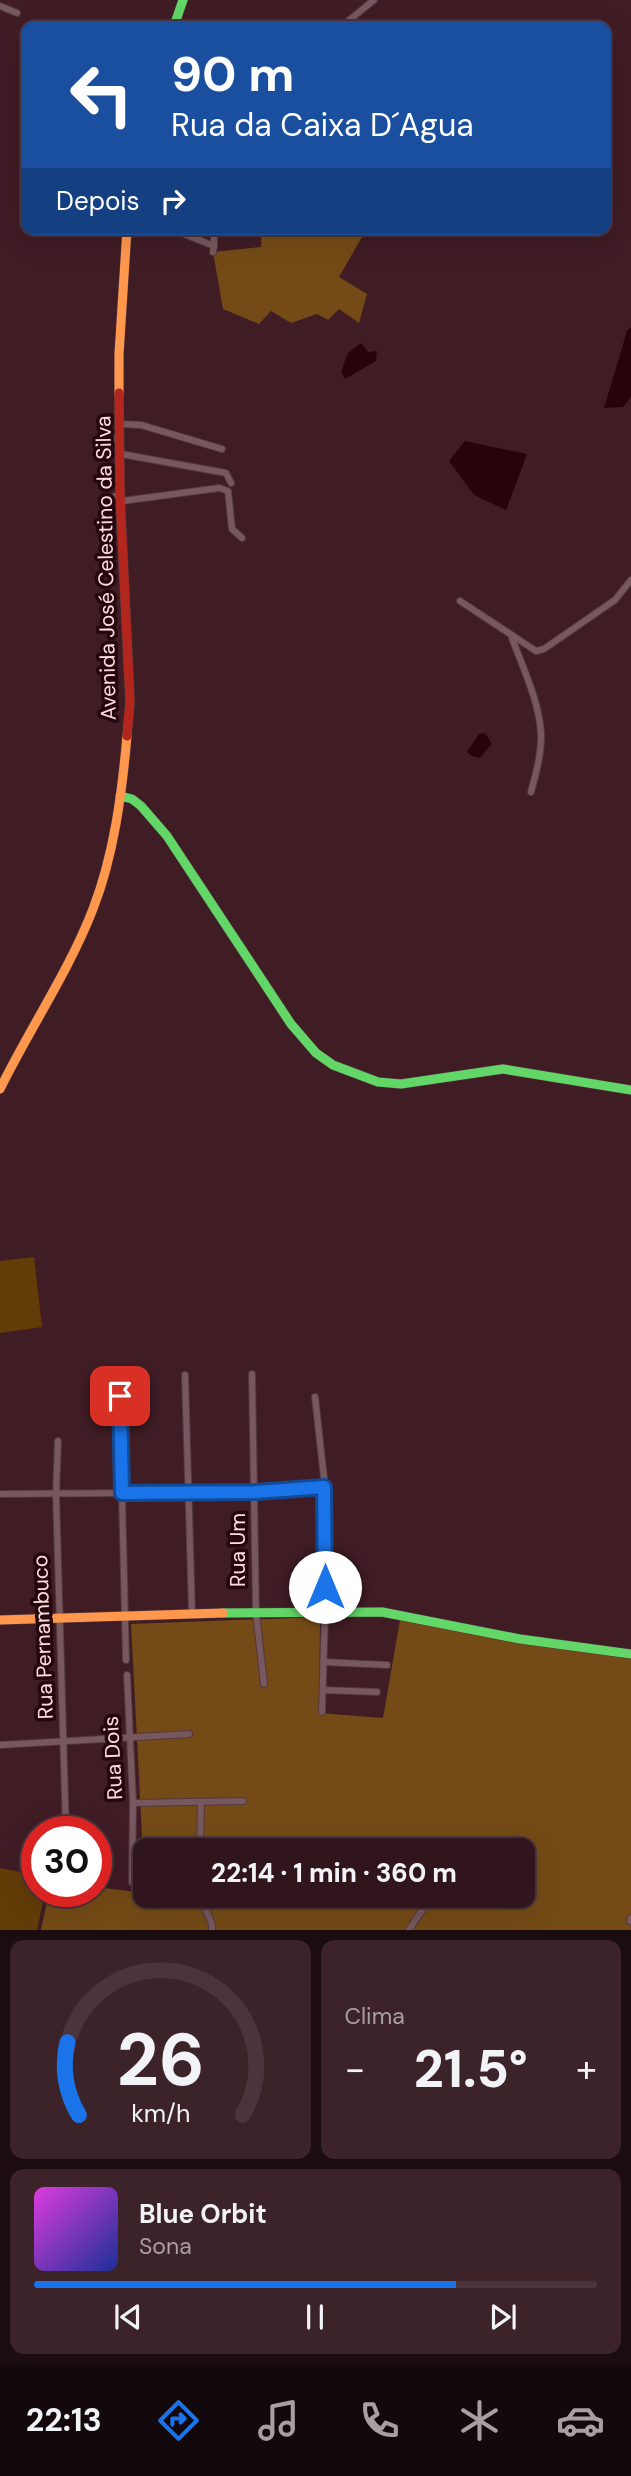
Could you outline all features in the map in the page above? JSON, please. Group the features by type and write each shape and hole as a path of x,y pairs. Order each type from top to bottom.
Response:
{"street":[{"path":"177,21 183,0"},
{"path":"348,21 374,0"},
{"path":"0,6 17,13"},
{"name":"Avenida José Celestino da Silva","path":"0,1089 76,947 94,907 113,838 120,796 130,701 121,498 119,326 127,235"},
{"path":"185,235 214,249 214,235"},
{"path":"120,424 141,425 222,449"},
{"path":"98,446 120,437"},
{"path":"121,454 226,473 231,483"},
{"path":"106,499 219,488 228,491 232,529 242,538"},
{"path":"460,601 533,650 544,649 615,600 631,580"},
{"path":"512,636 533,695 541,732 539,763 531,792"},
{"path":"120,796 138,803 167,836 291,1024 316,1053 333,1065 378,1083 401,1084 503,1069 631,1090"},
{"path":"119,1372 126,1660"},
{"name":"Rua Um","path":"252,1374 256,1613 264,1684"},
{"path":"185,1375 192,1613"},
{"path":"315,1397 324,1487 325,1612 322,1712"},
{"name":"Rua Pernambuco","path":"58,1441 56,1494 66,1816"},
{"path":"0,1494 256,1492 324,1487"},
{"path":"0,1620 192,1613 382,1612 520,1639 631,1654"},
{"path":"323,1662 387,1665"},
{"name":"Rua Dois","path":"127,1675 133,1803 132,1882"},
{"path":"323,1690 377,1692"},
{"path":"0,1745 189,1734"},
{"path":"133,1803 243,1801"},
{"path":"200,1838 201,1802"},
{"path":"205,1908 212,1930"},
{"path":"409,1930 424,1908"}],"shaded area":[{"path":"262,235 363,235 339,277 367,294 359,323 339,309 328,320 317,314 291,323 271,311 259,324 223,309 213,252 261,247"},
{"path":"631,327 631,397 623,407 604,408 627,331"},
{"path":"361,343 368,352 377,351 376,361 345,379 341,372 348,353"},
{"path":"465,441 527,454 506,510 474,495 449,461"},
{"path":"485,733 492,744 480,758 472,756 467,752 479,734"},
{"path":"34,1257 42,1327 0,1333 0,1261"},
{"path":"320,1617 319,1713 383,1718 400,1620 631,1659 631,1930 41,1930 46,1907 112,1907 112,1889 133,1892 133,1908 535,1908 535,1838 142,1838 131,1624"},
{"path":"0,1868 21,1872 21,1907 42,1907 37,1930 0,1930"}],"traffic: fast":[{"path":"176,21 183,0"},
{"path":"120,796 132,799 141,806 167,836 291,1024 316,1053 333,1065 378,1082 401,1084 503,1069 631,1090"},
{"path":"223,1613 382,1612 520,1639 631,1654"}],"traffic: slow":[{"path":"119,393 127,235"},
{"path":"0,1089 73,955 93,909 116,824 127,736"},
{"path":"0,1620 223,1613"}],"traffic: jam":[{"path":"119,393 120,495 130,701 127,736"}],"route":[{"path":"120,1396 122,1493 256,1492 324,1487 325,1587"}]}
